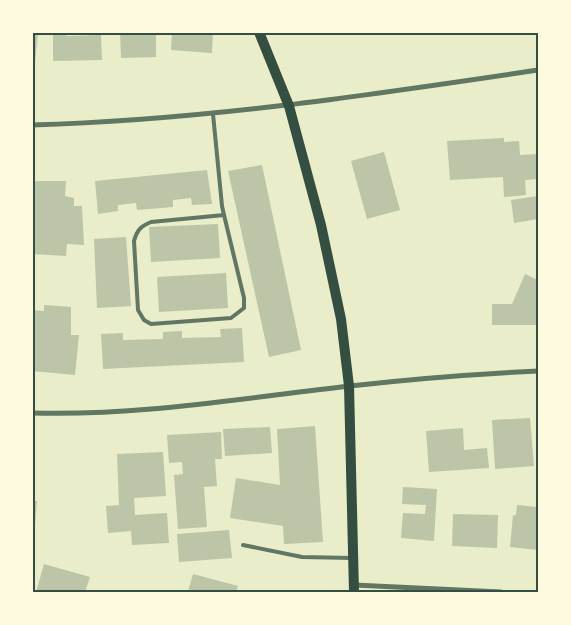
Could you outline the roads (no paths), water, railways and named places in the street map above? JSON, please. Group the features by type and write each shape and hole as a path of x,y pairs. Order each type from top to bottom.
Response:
{"main road":[{"path":"259,32 289,106 327,253 341,319 349,386 354,589"}],"street":[{"path":"32,125 176,118 289,106 538,70"},
{"path":"32,413 111,413 214,404 349,386 473,374 538,371"},
{"path":"354,589 501,592"}],"lane":[{"path":"213,114 224,215 244,298 244,308 231,318 151,324 144,320 138,310 134,241 136,232 143,225 151,222 224,215"},
{"path":"243,545 302,557 354,558"}]}
